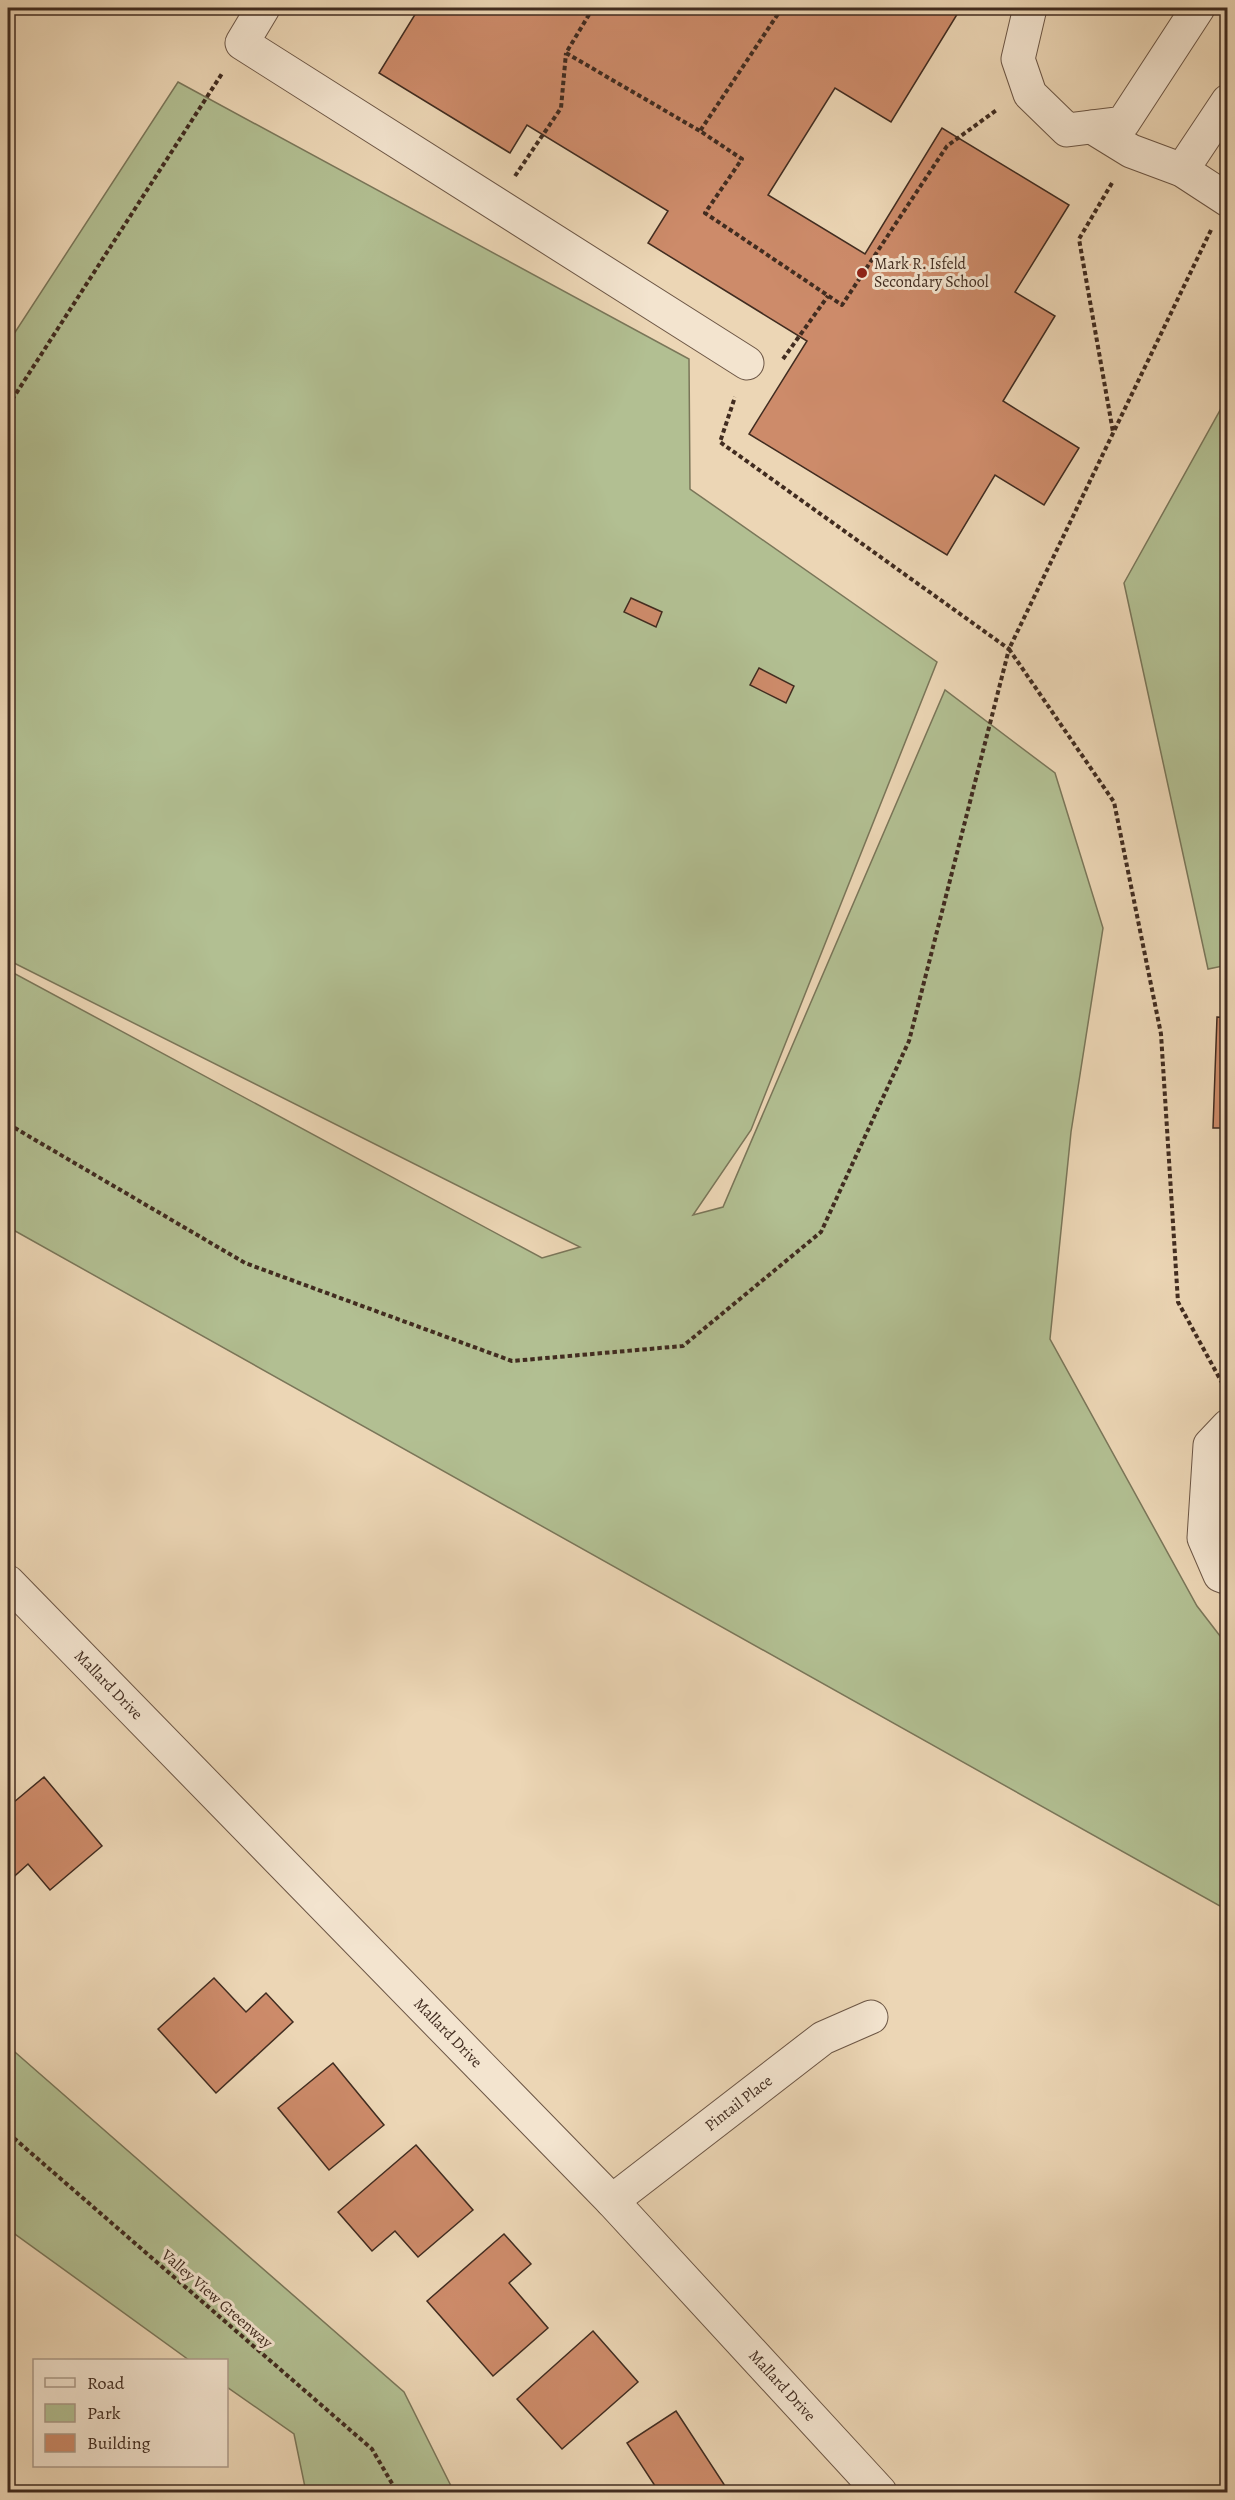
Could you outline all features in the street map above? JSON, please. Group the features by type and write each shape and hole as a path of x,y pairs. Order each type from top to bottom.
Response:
{"street":[{"path":"263,8 242,43 747,363"},
{"path":"1030,8 1018,59 1029,90 1067,130 1123,123 1198,8"},
{"path":"1182,170 1227,101"},
{"path":"1092,127 1131,151 1182,170 1227,199"},
{"path":"1227,1426 1210,1445 1217,1491 1204,1538 1220,1575 1227,1578"},
{"name":"Mallard Drive","path":"8,1582 612,2200 880,2493"},
{"name":"Pintail Place","path":"612,2200 823,2038 871,2017"}],"path":[{"path":"496,203 561,108 566,52 593,8"},
{"path":"700,130 782,8"},
{"path":"8,406 242,43"},
{"path":"566,52 700,130 742,159 705,213 842,305 947,146 982,119 1029,90"},
{"path":"1113,432 1079,238 1131,151"},
{"path":"8,1124 244,1263 512,1361 683,1346 821,1232 909,1041 1009,649 1227,199"},
{"path":"828,296 782,360 747,363 720,442 1009,649 1114,802 1161,1034 1178,1302 1227,1392"},
{"name":"Valley View Greenway","path":"8,2133 372,2449 398,2493"}],"green space":[{"path":"178,82 689,359 690,489 937,662 751,1130 693,1215 723,1207 945,690 1055,773 1103,928 1071,1132 1050,1339 1197,1606 1227,1645 1227,1910 8,1227 8,970 542,1258 580,1247 8,960 8,343"},
{"path":"1227,404 1228,965 1208,969 1124,583 1223,405"},
{"path":"8,2046 404,2392 454,2492 306,2492 294,2434 228,2388 228,2359 188,2359 8,2229"}],"building":[{"name":"Mark R. Isfeld Secondary School","path":"419,8 525,8 531,11 533,8 961,8 891,122 835,88 768,195 865,254 942,128 1069,205 1015,292 1055,316 1003,401 1079,448 1044,505 995,475 947,555 749,434 807,341 648,243 668,211 527,125 510,153 379,73"},
{"path":"631,598 662,612 656,627 624,612"},
{"path":"759,668 794,686 786,703 750,685"},
{"path":"1217,1017 1228,1018 1228,1128 1213,1128"},
{"path":"44,1777 102,1846 50,1890 28,1864 8,1882 8,1807"},
{"path":"214,1978 246,2012 266,1993 293,2022 216,2093 158,2029"},
{"path":"333,2063 384,2125 329,2170 278,2108"},
{"path":"416,2145 473,2210 418,2257 395,2231 372,2251 338,2212"},
{"path":"504,2234 531,2264 509,2283 548,2328 493,2376 427,2301"},
{"path":"593,2331 638,2382 562,2449 517,2399"},
{"path":"676,2411 729,2492 659,2492 627,2443"}],"place":[{"name":"Mark R. Isfeld Secondary School","path":"862,273"}]}
